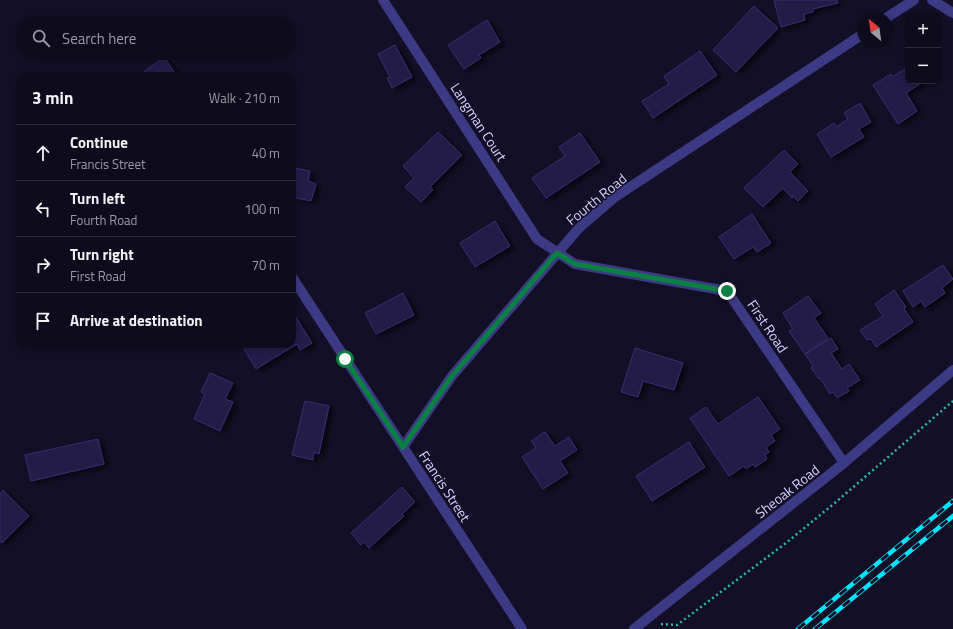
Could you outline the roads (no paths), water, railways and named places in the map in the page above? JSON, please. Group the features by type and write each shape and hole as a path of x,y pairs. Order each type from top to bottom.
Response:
{"street":[{"name":"Langman Court","path":"383,0 537,239 557,253"},
{"path":"893,14 914,0"},
{"path":"932,0 953,13"},
{"name":"Fourth Road","path":"403,447 452,376 578,228 615,197 857,38"},
{"name":"First Road","path":"557,253 575,264 727,291 844,463"},
{"name":"Francis Street","path":"296,283 522,629"},
{"name":"Sheoak Road","path":"634,629 645,626 844,463 953,370"}],"railway":[{"path":"798,629 953,501"},
{"path":"815,629 953,516"}]}
